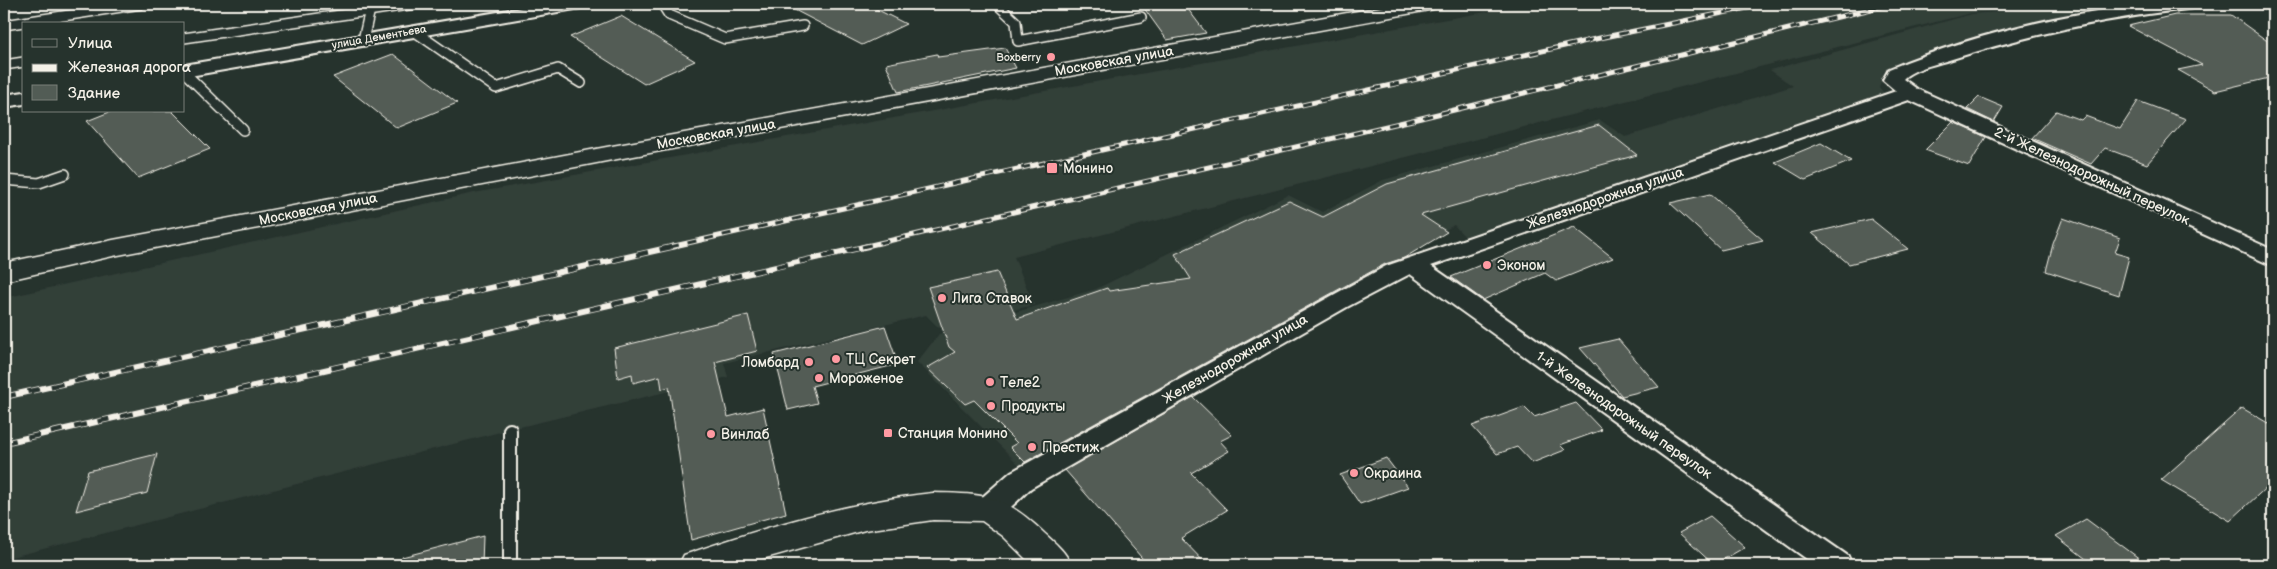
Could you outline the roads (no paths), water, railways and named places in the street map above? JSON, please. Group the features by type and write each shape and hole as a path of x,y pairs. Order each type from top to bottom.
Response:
{"street":[{"name":"улица Дементьева","path":"185,71 575,4"},
{"name":"Московская улица","path":"4,272 114,248 612,152 1429,4"},
{"path":"1910,93 1893,80 1896,73 1919,63 2046,28 2154,4"},
{"path":"2136,8 2187,4"},
{"name":"2-й Железнодорожный переулок","path":"1910,93 2273,259"},
{"name":"Железнодорожная улица","path":"988,509 1021,480 1338,301 1412,264 1910,93"},
{"path":"4,102 22,98"},
{"name":"1-й Железнодорожный переулок","path":"1412,264 1837,565"},
{"path":"696,565 846,522 902,510 952,506 988,509 1012,525 1054,565"}],"lane":[{"path":"24,22 141,4"},
{"path":"185,38 371,7 415,4"},
{"path":"662,4 669,15 724,39 802,26"},
{"path":"997,4 1016,22 1018,41 1141,17"},
{"path":"2263,4 2273,5"},
{"path":"364,40 371,7"},
{"path":"4,25 22,22"},
{"path":"414,31 496,88 558,69 581,83"},
{"path":"4,65 22,62"},
{"path":"185,72 242,130"},
{"path":"4,180 39,183 65,174"},
{"path":"510,430 510,565"}],"railway":[{"path":"670,247 1600,38 1767,4"},
{"path":"862,247 1421,118 1892,4"},
{"path":"4,397 676,246"},
{"path":"4,443 868,246"}],"place":[{"name":"Boxberry","path":"1051,57"},
{"name":"Монино","path":"1052,168"},
{"name":"Эконом","path":"1487,265"},
{"name":"Лига Ставок","path":"942,298"},
{"name":"ТЦ Секрет","path":"836,359"},
{"name":"Ломбард","path":"809,362"},
{"name":"Мороженое","path":"819,378"},
{"name":"Теле2","path":"990,382"},
{"name":"Продукты","path":"991,406"},
{"name":"Станция Монино","path":"888,433"},
{"name":"Винлаб","path":"711,434"},
{"name":"Престиж","path":"1032,447"},
{"name":"Окраина","path":"1354,473"}]}
